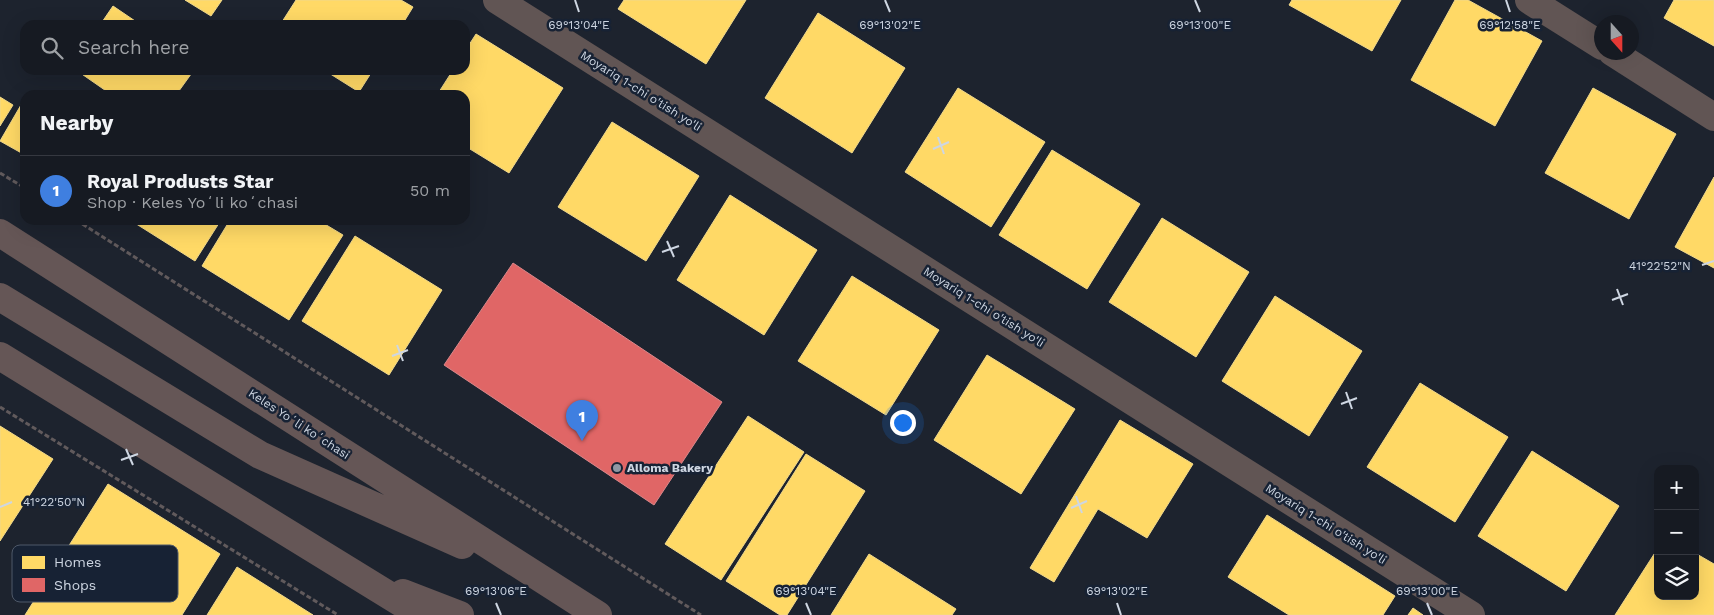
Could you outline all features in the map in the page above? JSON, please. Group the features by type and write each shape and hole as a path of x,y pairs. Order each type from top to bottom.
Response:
{"main road":[{"name":"Keles Yoʻli koʻchasi","path":"0,233 598,615"},
{"path":"0,297 260,455 548,584"},
{"path":"0,356 421,615"},
{"path":"355,574 460,615"}],"street":[{"name":"Moyariq 1-chi o'tish yo'li","path":"497,0 1471,615"},
{"path":"1530,0 1594,41"},
{"path":"1625,60 1714,117"}],"path":[{"path":"0,173 20,185"},
{"path":"84,225 701,615"},
{"path":"0,407 338,615"}],"building: Homes":[{"path":"185,0 222,0 211,16"},
{"path":"296,0 401,0 413,7 405,20 283,20"},
{"path":"624,0 746,0 706,64 618,9"},
{"path":"1292,0 1401,0 1372,51 1289,5"},
{"path":"1455,0 1468,0 1542,41 1495,126 1411,80"},
{"path":"1674,0 1714,0 1714,46 1664,18"},
{"path":"113,6 134,20 103,20"},
{"path":"818,13 905,68 852,153 765,98"},
{"path":"476,34 563,88 509,173 470,149 470,90 440,90 450,75 470,75 470,43"},
{"path":"83,75 190,75 180,90 105,90"},
{"path":"332,75 370,75 360,90 356,90"},
{"path":"958,88 1045,142 991,227 905,172"},
{"path":"1593,88 1676,134 1629,219 1545,173"},
{"path":"0,97 13,105 0,126"},
{"path":"20,107 20,152 0,141"},
{"path":"612,122 699,176 646,261 558,207"},
{"path":"1052,150 1140,204 1087,289 999,235"},
{"path":"1714,177 1714,268 1675,247"},
{"path":"730,195 817,250 764,335 677,280"},
{"path":"1162,218 1249,272 1196,357 1109,302"},
{"path":"138,225 218,225 195,261"},
{"path":"227,225 326,225 343,235 289,320 202,266"},
{"path":"355,236 442,290 389,375 302,321"},
{"path":"852,276 939,330 886,415 798,361"},
{"path":"1275,296 1362,351 1309,436 1222,381"},
{"path":"987,355 1075,409 1021,494 934,440"},
{"path":"1420,383 1508,437 1455,522 1367,467"},
{"path":"748,416 804,452 721,580 665,544"},
{"path":"1120,420 1193,464 1147,538 1098,509 1054,582 1030,568"},
{"path":"0,426 53,459 0,541"},
{"path":"1532,451 1619,506 1566,591 1478,536"},
{"path":"806,454 865,491 787,615 780,615 726,581"},
{"path":"108,484 220,554 182,615 25,615 33,602 178,602 178,545 69,545"},
{"path":"1267,515 1395,596 1383,615 1289,615 1228,577"},
{"path":"869,554 956,609 952,615 831,615"},
{"path":"1654,554 1654,600 1699,600 1699,555 1714,564 1714,615 1615,615"},
{"path":"237,567 313,615 207,615"},
{"path":"1413,608 1423,615 1408,615"}],"building: Shops":[{"path":"513,263 722,402 654,505 444,365"}],"place":[{"name":"Royal Produsts Star","path":"582,441"},
{"name":"Alloma Bakery","path":"617,468"}]}
